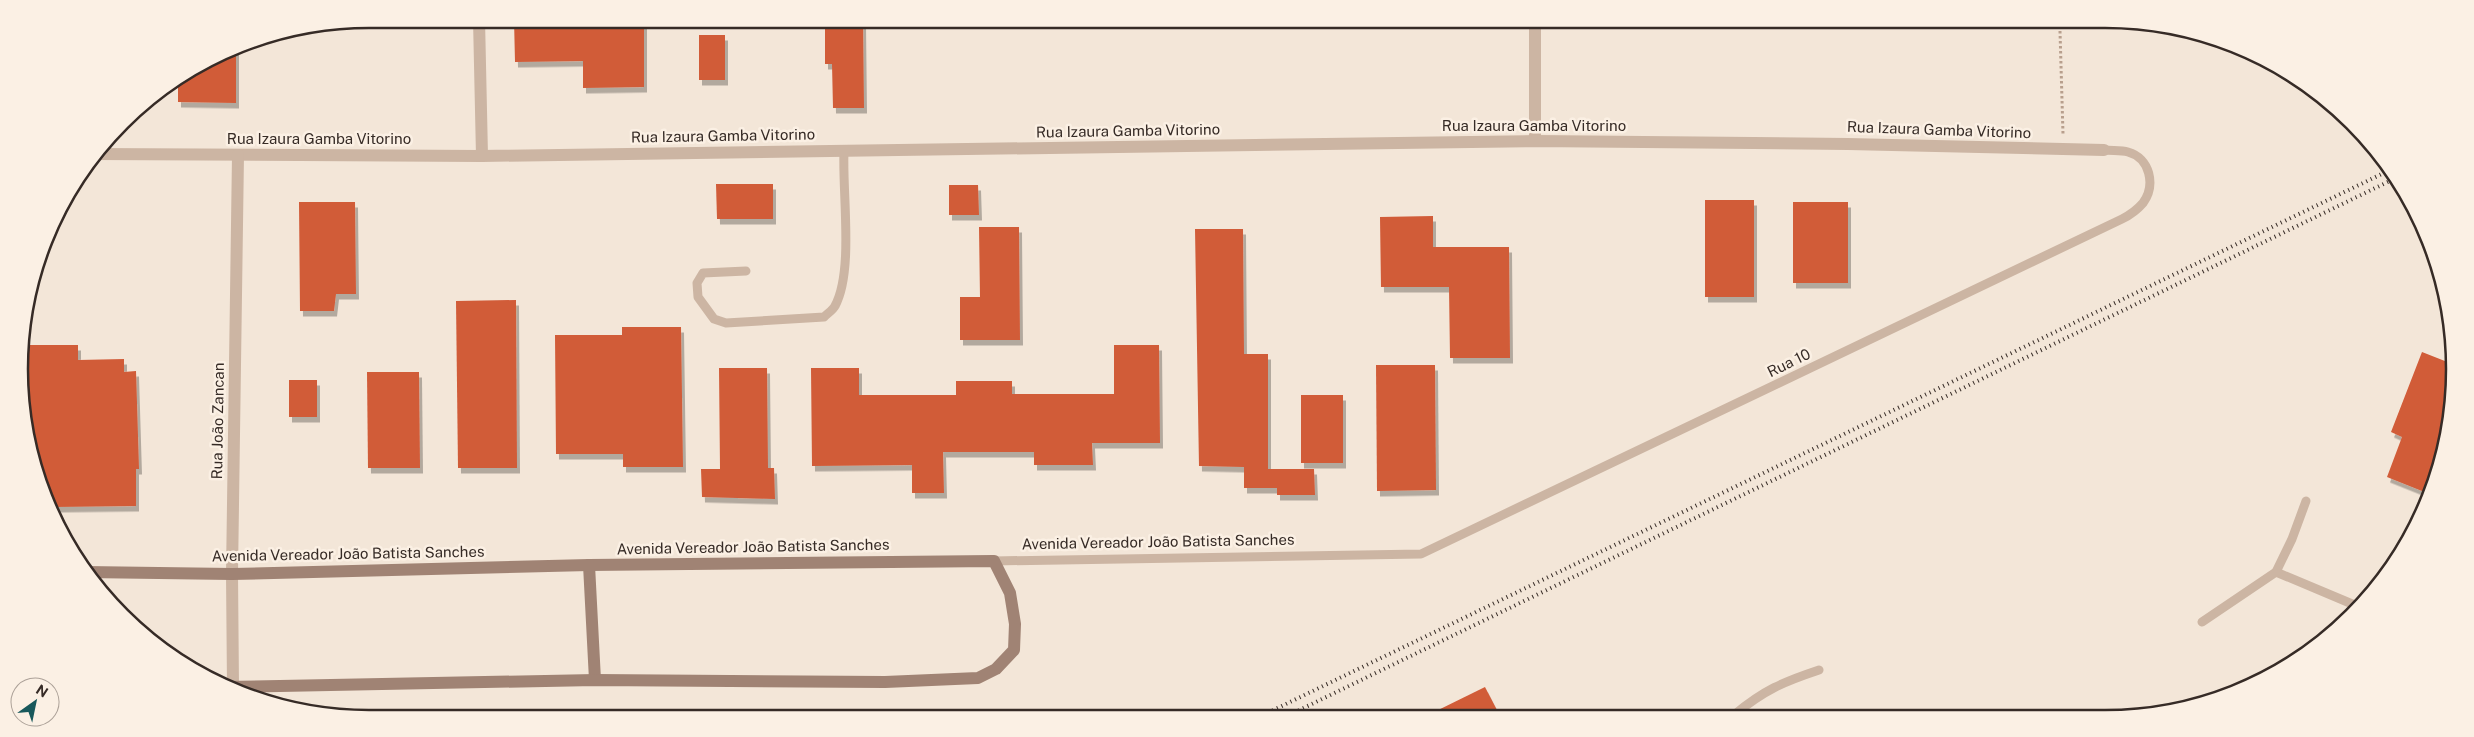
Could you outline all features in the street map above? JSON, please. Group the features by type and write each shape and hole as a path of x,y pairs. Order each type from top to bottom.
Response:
{"street":[{"path":"479,28 482,156"},
{"path":"1534,28 1535,142"},
{"name":"Rua Izaura Gamba Vitorino","path":"104,154 482,156 1535,142 1848,144 2104,150"},
{"name":"Rua João Zancan","path":"230,680 238,155"},
{"path":"246,687 595,680 885,682 978,678 996,669 1014,650 1015,624 1010,593 994,561"},
{"name":"Avenida Vereador João Batista Sanches","path":"95,572 232,574 589,565 994,561"},
{"path":"589,565 595,680"}],"lane":[{"name":"Rua Izaura Gamba Vitorino","path":"2104,150 2128,152 2141,158 2148,168 2150,179"},
{"path":"746,271 703,273 697,283 698,297 714,319 726,323 824,317 834,307 842,289 845,254 844,151"},
{"name":"Rua 10","path":"1421,554 2122,219 2135,212 2144,202 2149,190 2150,179"},
{"path":"2202,622 2276,572 2292,539 2306,501"},
{"name":"Avenida Vereador João Batista Sanches","path":"994,561 1421,554"},
{"path":"2276,572 2352,604"},
{"path":"1742,710 1758,696 1783,682 1819,670"}],"path":[{"path":"2060,31 2064,150"}],"building":[{"path":"514,28 644,28 644,87 583,88 583,61 515,62"},
{"path":"825,28 863,28 864,108 833,108 832,64 825,64"},
{"path":"699,35 725,35 725,80 699,80"},
{"path":"236,54 236,103 178,102 178,86 198,73"},
{"path":"716,184 773,184 773,219 717,219"},
{"path":"949,185 978,185 979,215 949,215"},
{"path":"1705,200 1754,200 1754,297 1705,297"},
{"path":"299,202 355,202 356,294 336,294 334,311 300,311"},
{"path":"1793,202 1848,202 1848,283 1793,283"},
{"path":"1433,216 1433,247 1509,247 1510,358 1450,358 1449,287 1381,287 1380,217"},
{"path":"979,227 1019,227 1020,340 960,340 960,297 980,297"},
{"path":"1195,229 1243,229 1244,354 1268,354 1268,469 1314,469 1315,495 1277,495 1277,488 1244,488 1244,467 1199,466"},
{"path":"516,300 517,468 458,468 456,301"},
{"path":"622,327 681,327 683,467 623,467 623,454 556,454 555,335 622,335"},
{"path":"28,345 78,345 78,360 124,359 124,372 136,371 139,469 136,469 136,506 57,507 39,457 30,413"},
{"path":"1114,345 1159,345 1160,443 1092,443 1093,465 1034,465 1034,452 943,452 944,493 912,493 912,465 812,466 811,368 859,368 859,395 956,395 956,381 1012,381 1012,394 1114,394"},
{"path":"2422,352 2446,361 2444,413 2435,457 2423,492 2387,477 2402,437 2391,432"},
{"path":"1376,365 1435,365 1436,490 1377,491"},
{"path":"719,368 767,368 768,468 774,468 775,499 702,497 701,469 720,469"},
{"path":"367,372 419,372 420,468 368,468"},
{"path":"289,380 317,380 317,417 289,417"},
{"path":"1301,395 1343,395 1343,463 1301,463"},
{"path":"1485,687 1497,710 1438,710"}],"railway":[{"path":"1273,710 2384,173"},
{"path":"1299,710 2390,181"}]}
